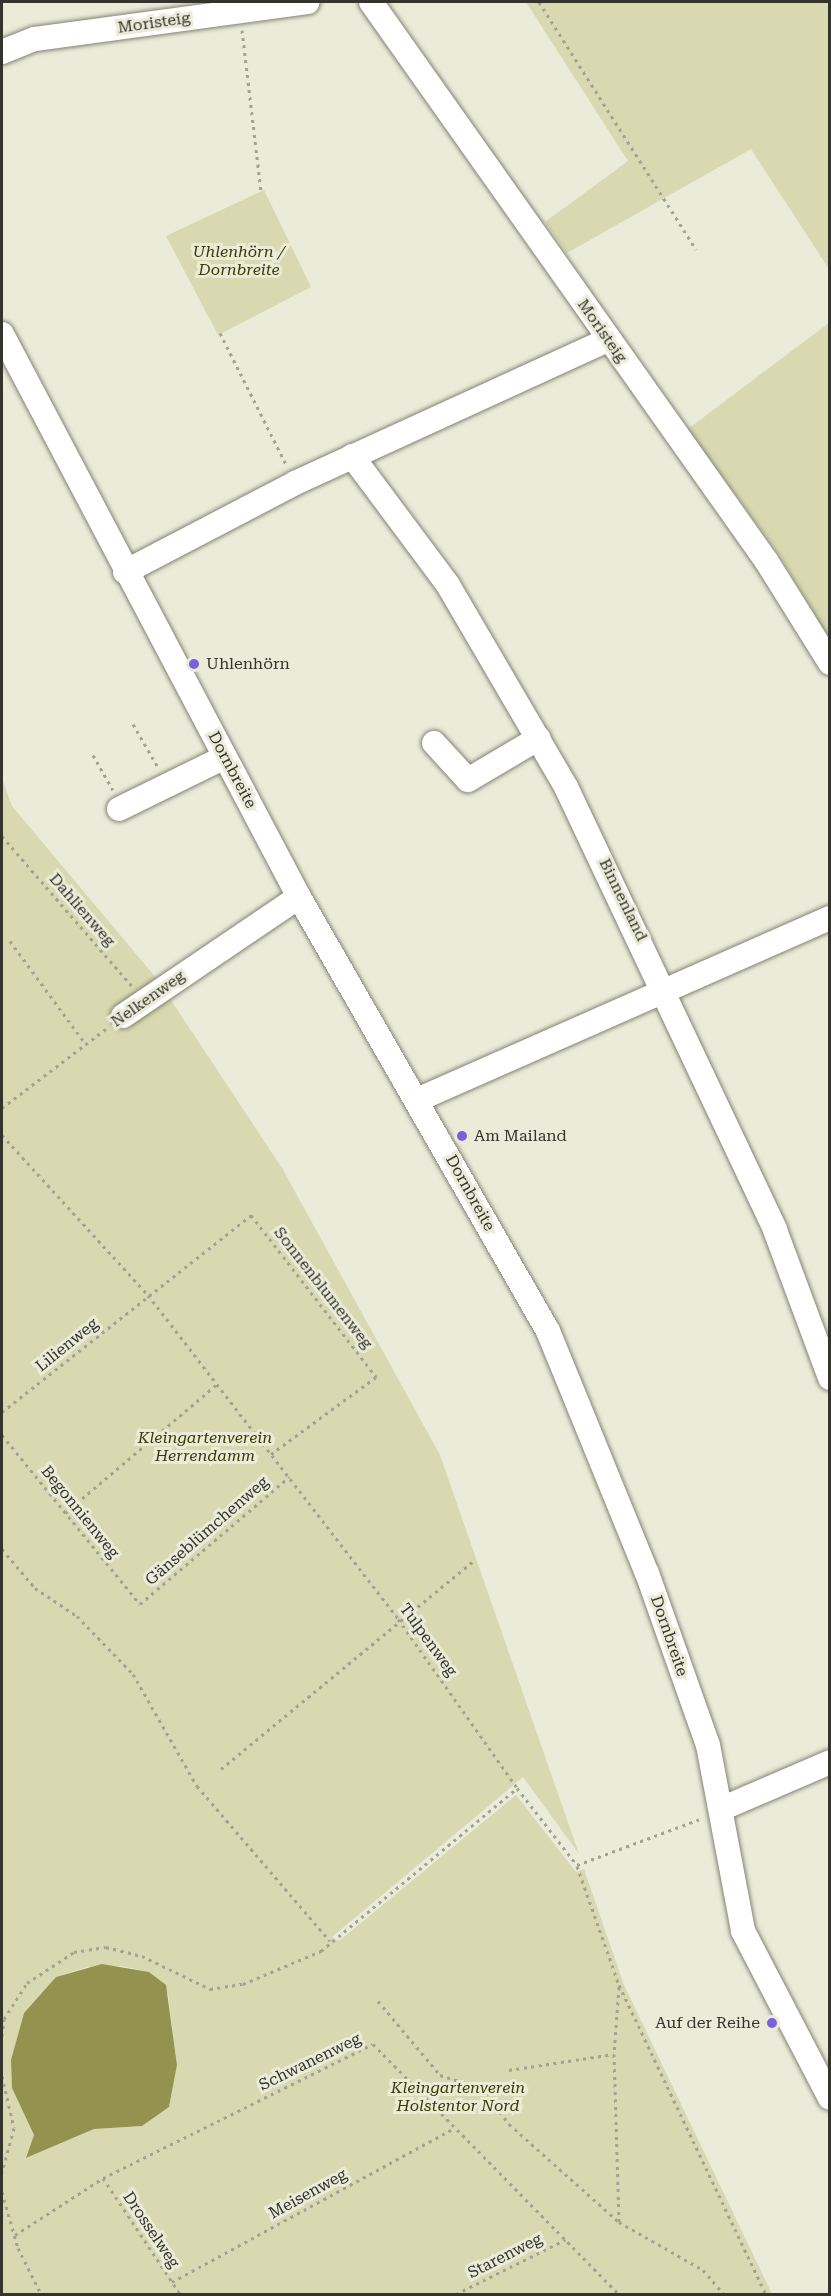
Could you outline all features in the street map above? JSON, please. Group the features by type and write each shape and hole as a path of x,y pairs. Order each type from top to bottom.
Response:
{"street":[{"name":"Moristeig","path":"2,52 35,39 308,2"},
{"name":"Moristeig","path":"371,2 767,562 830,663"},
{"name":"Dornbreite","path":"2,334 125,572 299,897 548,1331 582,1409 708,1745 743,1931 830,2098"},
{"path":"125,572 295,483 608,340"},
{"name":"Binnenland","path":"352,456 448,585 539,738 667,992 775,1230 830,1378"},
{"path":"434,743 468,780 539,738"},
{"path":"121,808 225,757"},
{"name":"Nelkenweg","path":"123,1016 299,897"},
{"path":"417,1100 667,992 830,918"},
{"path":"721,1809 830,1762"}],"path":[{"path":"539,2 696,249"},
{"path":"239,10 261,192"},
{"path":"220,333 295,483"},
{"path":"133,724 168,785"},
{"path":"93,755 121,808"},
{"name":"Dahlienweg","path":"2,836 144,1000"},
{"path":"10,941 85,1043"},
{"name":"Nelkenweg","path":"2,1108 123,1016"},
{"name":"Tulpenweg","path":"2,1135 148,1295 398,1619 518,1788 577,1865 619,1985 766,2295"},
{"name":"Sonnenblumenweg","path":"148,1295 251,1215 293,1269 376,1377 271,1454"},
{"name":"Lilienweg","path":"2,1412 148,1295"},
{"path":"65,1513 217,1384"},
{"name":"Begonnienweg","path":"2,1435 140,1604"},
{"name":"Gänseblümchenweg","path":"140,1604 289,1477"},
{"path":"2,1549 35,1588 77,1616 127,1666 197,1786 330,1941"},
{"path":"221,1769 398,1619 473,1561"},
{"path":"2,2036 4,2019 27,1983 74,1952 106,1947 142,1956 210,1989 243,1984 321,1951 330,1941 518,1788"},
{"path":"577,1865 721,1809"},
{"path":"619,1985 614,2054 619,2222"},
{"path":"378,2001 440,2075 481,2088 509,2124 619,2222 703,2270 724,2295"},
{"name":"Schwanenweg","path":"15,2235 103,2178 373,2044 619,2295"},
{"path":"509,2070 614,2054"},
{"path":"2,2076 14,2128 2,2172"},
{"name":"Meisenweg","path":"172,2282 455,2128"},
{"name":"Drosselweg","path":"103,2178 180,2295"},
{"path":"2,2192 15,2235 41,2295"},
{"name":"Starenweg","path":"456,2295 565,2239"}],"green space":[{"path":"526,2 829,2 829,269 751,149 567,253 545,222 628,161"},
{"name":"Uhlenhörn / Dornbreite","path":"264,190 311,287 218,335 166,236"},
{"path":"829,323 829,639 779,554 688,429"},
{"path":"2,779 12,806 157,979 282,1168 440,1455 579,1854 523,1777 332,1937 339,1941 516,1795 576,1872 584,1869 624,1985 772,2294 2,2294","holes":["121,1966 149,1972 168,1994 177,2065 169,2107 142,2126 94,2129 27,2158 34,2135 12,2088 11,2061 24,2013 56,1977 87,1967"]}],"shaded area":[{"path":"102,1964 149,1972 166,1985 177,2065 169,2107 142,2126 94,2129 26,2158 34,2135 12,2088 11,2060 24,2013 56,1977"}],"place":[{"name":"Uhlenhörn","path":"194,664"},
{"name":"Am Mailand","path":"462,1136"},
{"name":"Auf der Reihe","path":"772,2023"}],"park label":[{"name":"Kleingartenverein Herrendamm","path":"205,1447"},
{"name":"Kleingartenverein Holstentor Nord","path":"458,2097"}]}
